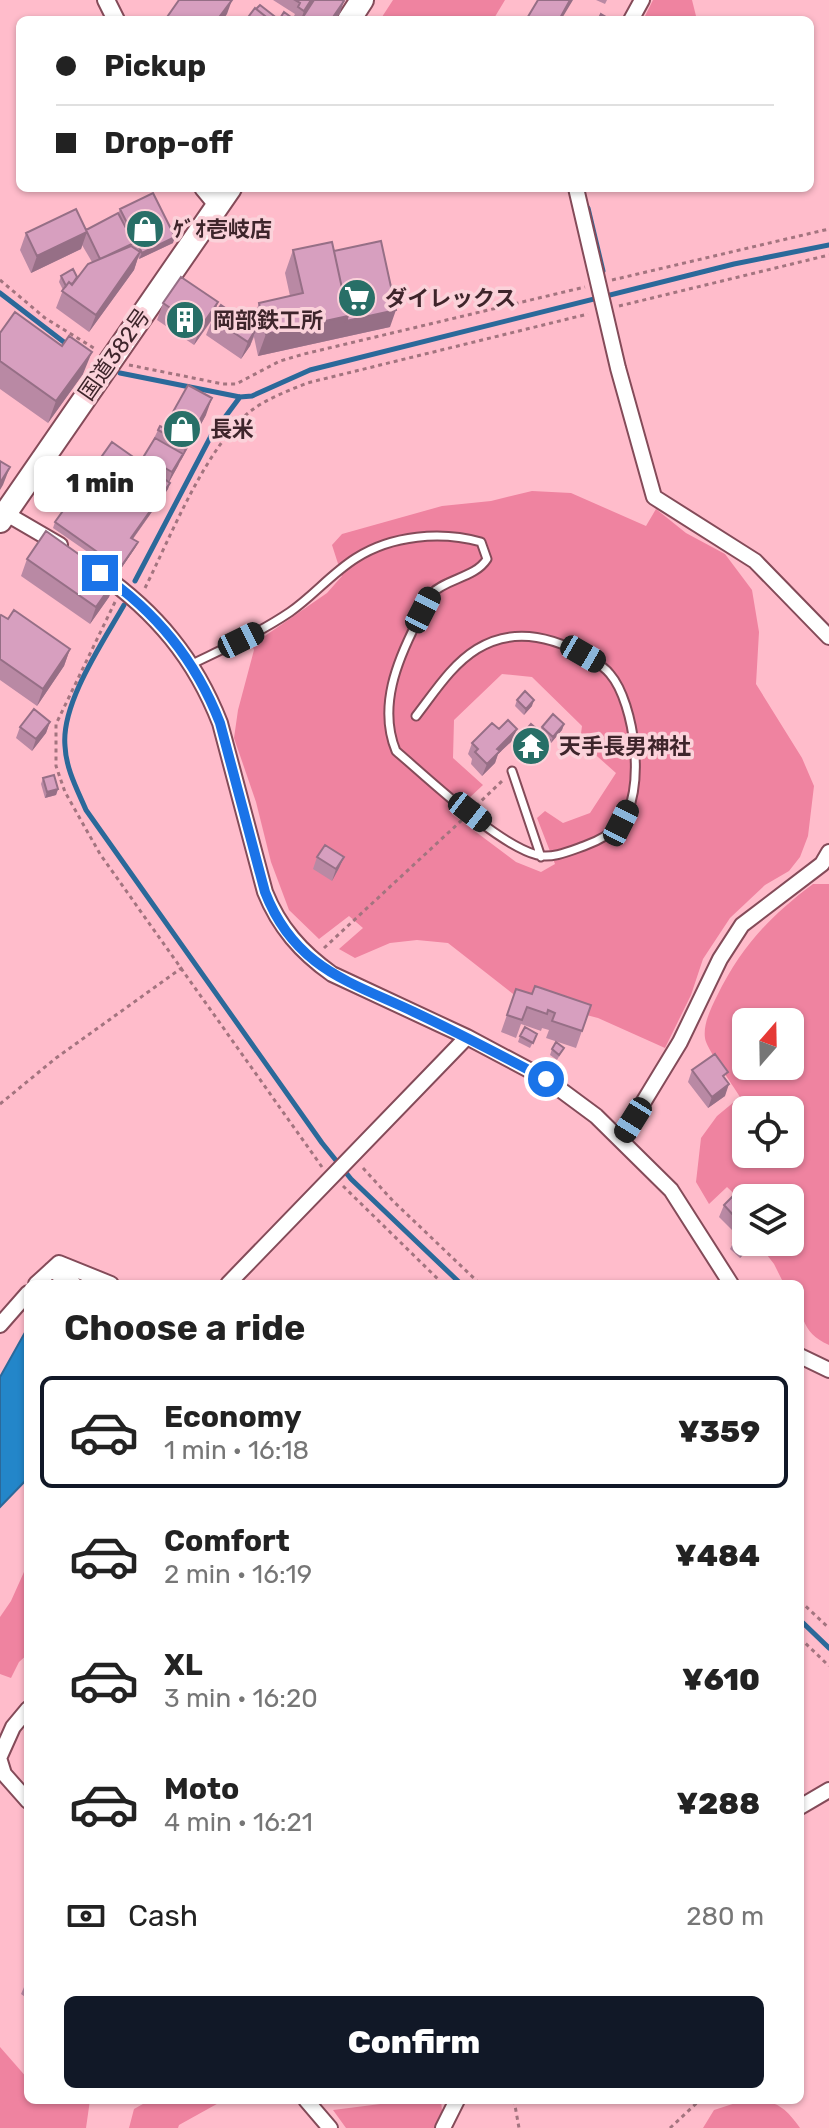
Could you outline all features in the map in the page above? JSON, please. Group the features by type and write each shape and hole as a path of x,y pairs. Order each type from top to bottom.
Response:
{"highway":[{"name":"国道382号","path":"3,517 217,194"}],"street":[{"path":"577,192 654,497 755,561 829,637"},
{"path":"3,517 69,552"},
{"path":"89,566 138,601 178,643 210,697 271,908 290,937 332,974 467,1037 546,1079 596,1116 671,1190 728,1280"},
{"path":"621,1139 680,1042 720,959 742,925 822,864 829,852"},
{"path":"232,1280 467,1037"},
{"path":"40,1280 59,1263 101,1280"},
{"path":"51,1270 67,1280"},
{"path":"0,1325 24,1298"},
{"path":"804,1358 829,1370"},
{"path":"24,1714 4,1736 0,1759 4,1774 24,1796"},
{"path":"804,1805 829,1790"},
{"path":"309,2104 330,2128"},
{"path":"443,2128 455,2104"}],"lane":[{"path":"192,664 266,627 311,596 354,559 377,547 397,540 436,537 481,542 487,559 481,568 450,581 430,595 392,681 388,714 396,751 515,847 541,857 562,854 601,840 621,823 630,807 635,782 635,755 626,705 611,675 599,663 568,645 537,636 497,639 475,650 447,676 416,716"},
{"path":"512,771 541,857"}],"path":[{"path":"0,280 65,332 118,363 236,384 280,361 304,354 600,286 829,229"},
{"path":"138,601 216,448 250,411 269,399 307,383 604,307 829,255"},
{"path":"122,588 56,724 56,766 77,817 314,1158 334,1174 439,1280"},
{"path":"312,959 505,779"},
{"path":"0,1104 56,1058 183,967"},
{"path":"351,1158 476,1280"},
{"path":"804,1605 829,1628"},
{"path":"804,1642 829,1666"},
{"path":"515,2104 519,2128"},
{"path":"670,2128 696,2104"}],"shaded area":[{"path":"393,0 505,0 495,16 383,16"},
{"path":"653,0 692,0 696,16 645,16"},
{"path":"532,491 571,493 646,526 656,509 686,533 725,554 752,590 759,632 756,684 802,758 814,786 808,836 800,857 789,871 765,885 730,918 703,959 691,995 665,1048 598,1018 517,997 448,943 417,940 390,943 355,958 339,949 363,928 349,916 319,939 289,910 271,862 256,802 234,738 254,650 252,645 327,593 342,576 332,545 342,534 442,506 491,501","holes":["502,674 532,677 582,726 580,741 616,773 590,813 563,823 545,811 537,818 555,864 541,872 516,862 452,814 483,785 453,758 454,720"]},
{"path":"813,884 829,884 829,1345 812,1334 804,1320 804,1280 782,1280 768,1256 804,1256 804,1184 732,1184 732,1192 727,1187 709,1204 696,1182 701,1138 717,1116 732,1104 732,1168 804,1168 804,1096 739,1096 705,1038 708,1016 726,978 746,948 797,896"},
{"path":"24,1572 24,1658 11,1678 0,1674 0,1617"},
{"path":"0,2047 24,2074 24,2104 89,2104 86,2128 0,2128"},
{"path":"143,2104 217,2104 178,2128 129,2128 134,2109"},
{"path":"380,2104 441,2104 442,2111 434,2128 346,2128 333,2110"},
{"path":"733,2104 774,2104 800,2128 703,2128 714,2110"}],"water":[{"path":"24,1334 24,1482 0,1507 0,1377"}],"building":[{"path":"179,0 232,0 220,16 168,16"},
{"path":"295,0 311,0 304,11"},
{"path":"314,0 344,1 334,16 304,16"},
{"path":"538,0 570,0 561,16 528,16"},
{"path":"260,5 274,16 265,16 256,9"},
{"path":"255,8 265,16 249,16"},
{"name":"ｹﾞｵ壱岐店","path":"153,193 175,237 142,253 120,209"},
{"path":"76,209 87,232 37,256 26,233"},
{"path":"118,213 134,243 100,259 86,230"},
{"path":"381,241 396,310 346,321 348,316 334,251"},
{"path":"332,242 348,316 266,334 259,303 303,293 293,250"},
{"path":"131,246 140,252 96,315 62,291 69,282 72,285 88,264"},
{"path":"73,269 77,277 66,286 61,276"},
{"path":"181,277 218,302 200,328 163,303"},
{"path":"221,305 256,329 248,342 212,318"},
{"path":"15,312 62,346 69,336 92,352 56,401 0,361 0,333"},
{"path":"188,385 212,398 186,445 158,430 160,426 164,428"},
{"path":"155,438 183,454 172,472 144,456"},
{"path":"112,442 170,483 131,538 138,542 120,568 55,522"},
{"path":"0,461 10,467 0,483"},
{"path":"46,531 115,580 96,607 27,559"},
{"path":"14,610 70,649 43,689 0,659 0,616 8,619"},
{"path":"525,691 534,700 526,709 517,700"},
{"path":"34,709 50,722 36,739 20,727"},
{"path":"553,714 564,724 553,737 542,727"},
{"path":"508,720 517,729 487,764 475,752 478,749 472,743 492,723 499,729"},
{"name":"天手長男神社","path":"531,724 550,740 535,757 516,741"},
{"path":"54,775 58,789 47,792 43,778"},
{"path":"325,845 344,857 336,869 317,857"},
{"path":"535,986 591,1005 582,1031 552,1021 555,1013 548,1010 547,1014 527,1007 522,1020 507,1015 516,989 532,994"},
{"path":"525,1027 537,1034 533,1043 520,1036"},
{"path":"556,1042 564,1048 559,1055 552,1049"},
{"path":"715,1054 728,1072 723,1076 729,1084 712,1097 692,1070"},
{"path":"732,1197 732,1214 724,1205"}],"waterway":[{"path":"588,208 603,271"},
{"path":"120,373 240,397 252,396 310,370 734,264 829,245"},
{"path":"0,293 69,346"},
{"path":"135,581 211,436 240,397"},
{"path":"124,605 76,692 66,729 67,763 86,810 322,1143 351,1179 457,1280"},
{"path":"804,1624 829,1648"}],"place":[{"name":"ｹﾞｵ壱岐店","path":"145,229"},
{"name":"ダイレックス","path":"357,298"},
{"name":"岡部鉄工所","path":"185,320"},
{"name":"長米","path":"182,429"},
{"name":"天手長男神社","path":"531,746"}],"route":[{"path":"100,573 138,601 178,643 210,697 220,723 265,892 271,908 290,937 332,974 467,1037 546,1079"}]}
